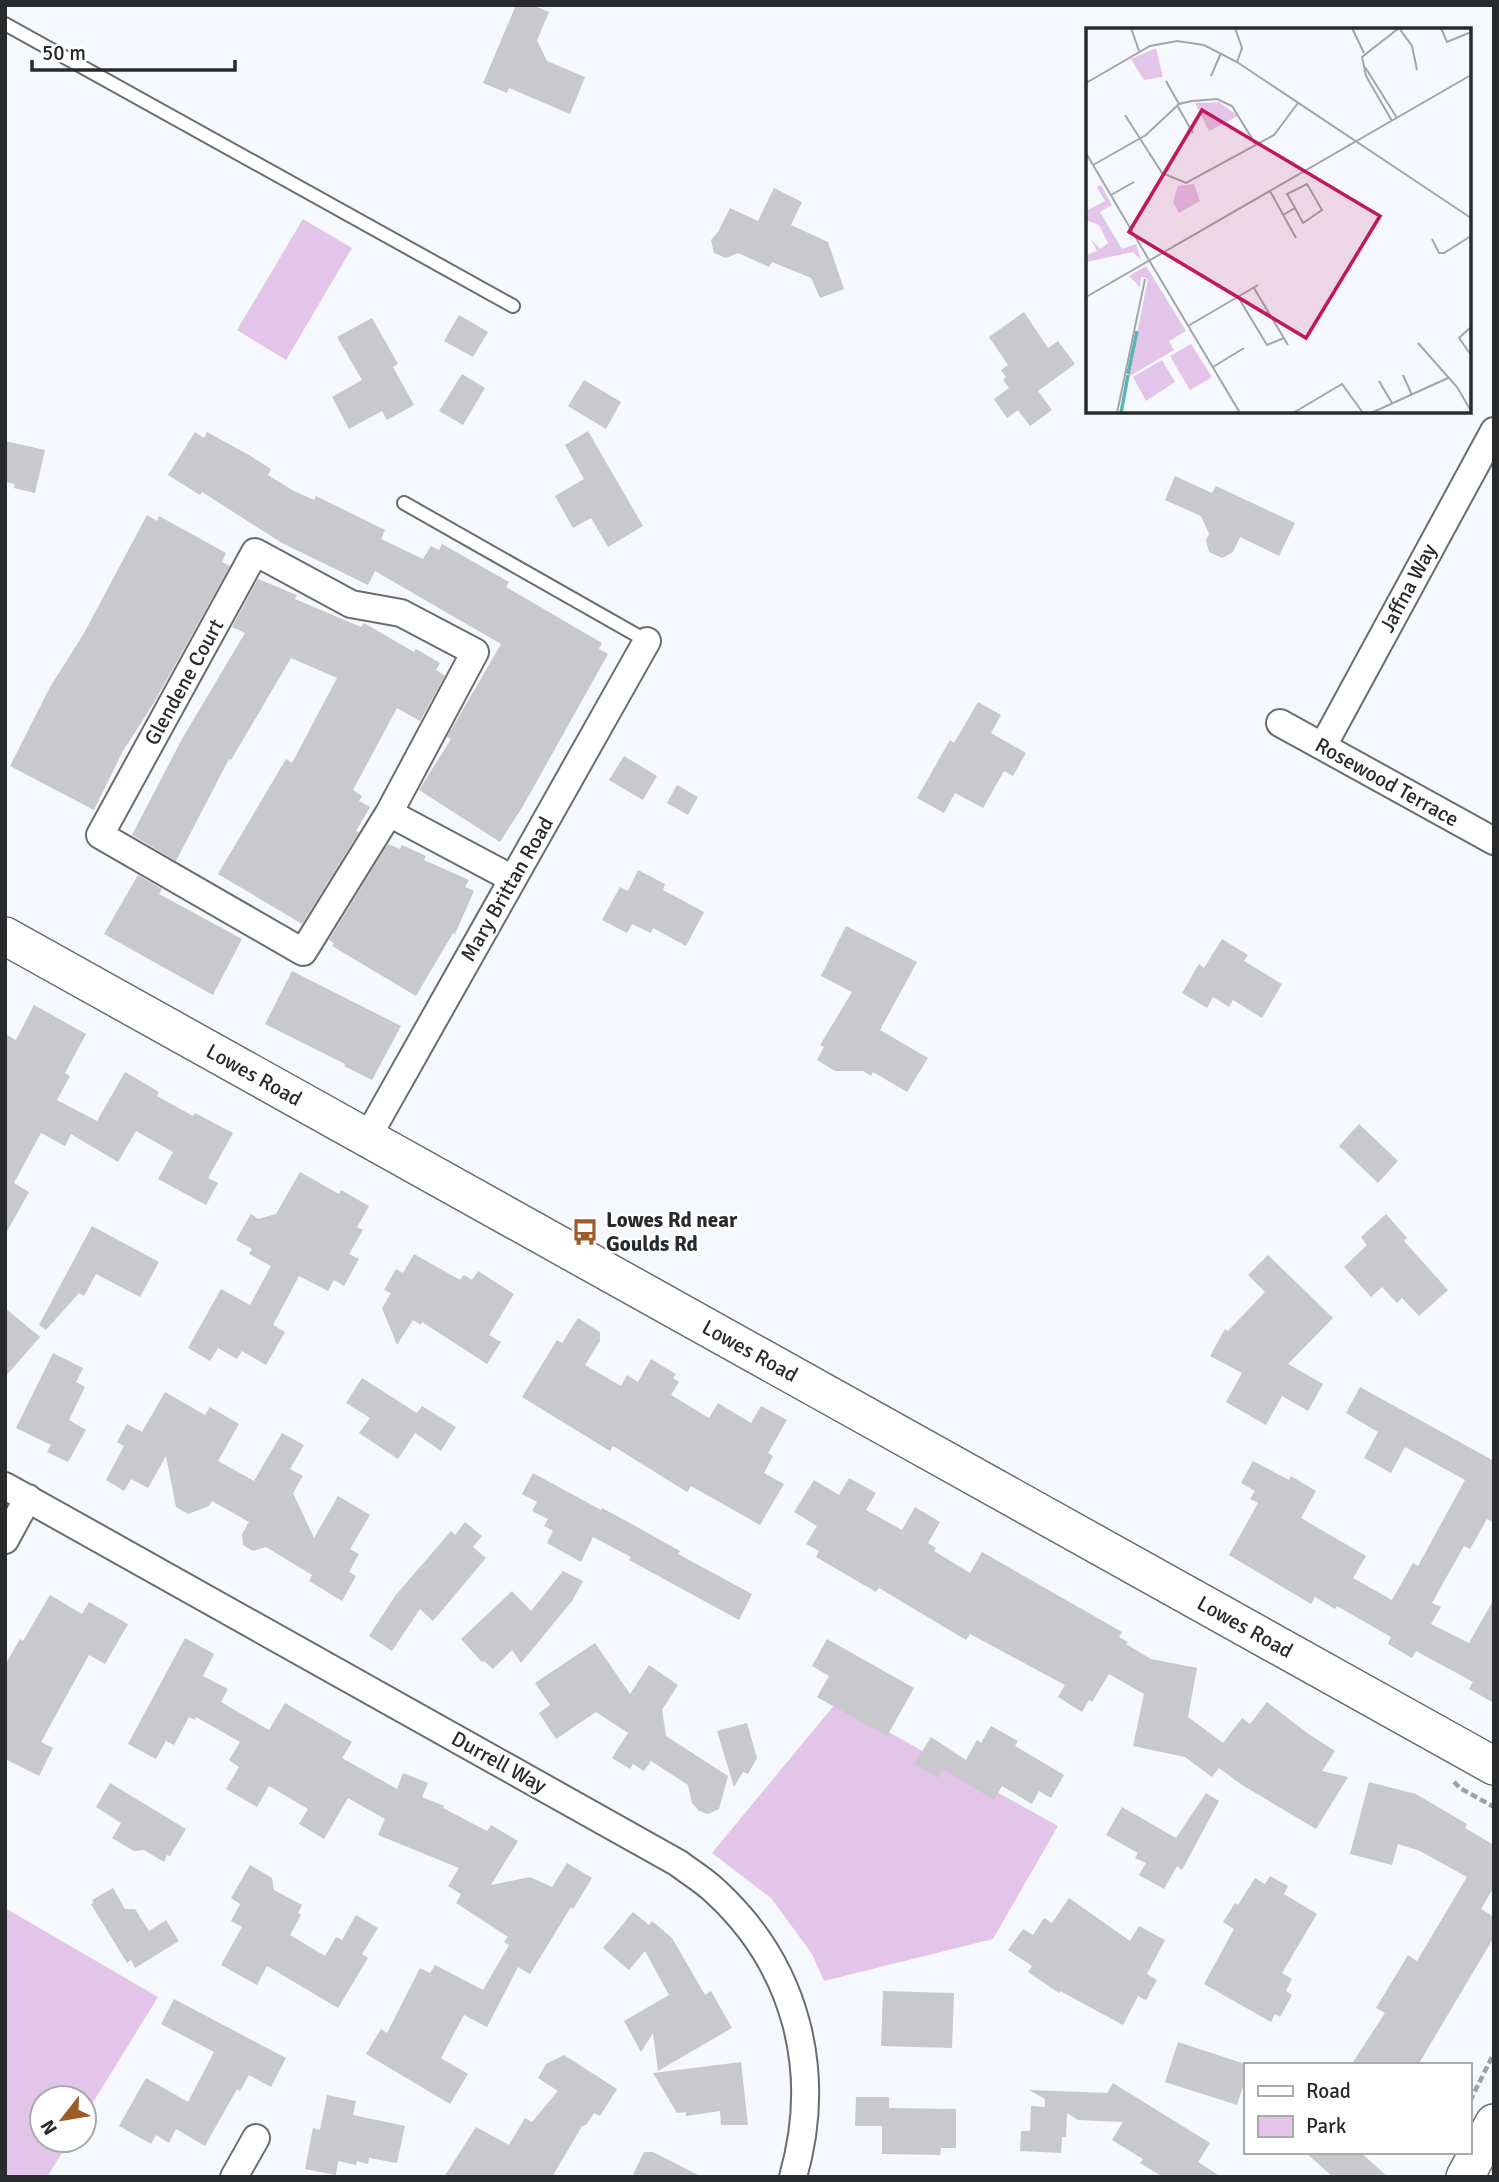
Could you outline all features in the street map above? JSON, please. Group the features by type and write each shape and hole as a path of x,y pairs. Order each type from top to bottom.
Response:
{"main road":[{"name":"Lowes Road","path":"5,936 368,1138 1493,1794"},
{"path":"1465,2177 1494,2123"}],"street":[{"name":"Jaffna Way","path":"1323,746 1494,430"},
{"name":"Glendene Court","path":"256,552 351,604 401,613 475,652 389,813 303,952 100,835 256,552"},
{"name":"Mary Brittan Road","path":"368,1138 647,641"},
{"name":"Rosewood Terrace","path":"1280,723 1494,841"},
{"path":"389,813 513,879"},
{"path":"5,1540 17,1492"},
{"name":"Durrell Way","path":"17,1492 678,1863 716,1891 750,1928 775,1966 801,2039 805,2080 804,2115 801,2148 793,2177"},
{"path":"234,2177 256,2138"}],"lane":[{"path":"5,24 513,306"},
{"path":"404,503 647,641"}],"path":[{"path":"1454,1782 1460,1788 1493,1794"},
{"path":"1471,2098 1494,2053"}],"green space":[{"path":"303,219 352,248 286,360 237,330"},
{"path":"836,1703 1058,1826 993,1939 824,1981 812,1954 771,1898 712,1853"},
{"path":"5,1908 158,1997 98,2094 98,2084 28,2084 28,2154 61,2154 47,2177 5,2177"}],"building":[{"path":"516,5 532,5 549,12 537,40 547,61 585,77 570,114 509,88 507,93 483,83"},
{"path":"774,188 802,202 791,225 828,242 844,289 820,298 811,278 772,262 769,267 738,253 726,258 714,253 711,240 730,208 758,221"},
{"path":"1024,312 1048,348 1058,341 1075,364 1038,391 1052,410 1030,426 1018,410 1007,418 994,399 1009,388 1003,380 1006,377 1001,370 1008,365 989,337"},
{"path":"459,315 488,332 473,357 444,341"},
{"path":"372,318 398,364 393,367 414,405 387,420 382,411 349,429 332,397 362,380 337,337"},
{"path":"462,374 485,388 463,425 439,411"},
{"path":"584,380 621,402 606,429 568,406"},
{"path":"588,431 643,526 608,547 591,518 573,528 555,496 584,479 565,445"},
{"path":"195,432 204,438 207,432 249,455 271,469 268,475 292,490 314,500 316,496 385,530 381,539 423,559 431,546 439,550 442,544 509,582 506,587 602,643 599,649 608,654 500,842 419,790 451,739 447,737 501,644 375,571 368,585 282,543 202,492 200,495 168,475"},
{"path":"5,441 45,450 35,493 14,488 15,484 5,482"},
{"path":"1175,476 1212,493 1216,486 1295,523 1279,556 1240,537 1233,552 1222,558 1209,552 1206,540 1209,534 1201,516 1165,500"},
{"path":"147,515 157,521 159,516 226,553 222,562 230,566 155,701 123,751 94,810 10,766 50,687 83,635"},
{"path":"258,579 297,595 295,599 361,627 364,623 414,652 416,649 440,663 436,670 445,676 420,721 397,708 353,790 362,796 359,801 370,807 356,831 359,832 302,924 218,874 286,759 292,763 337,678 291,658 231,760 229,759 176,861 132,835 182,739 245,633 232,627"},
{"path":"978,702 1001,715 991,733 1026,753 1013,776 1004,771 983,808 955,793 944,813 917,798 950,740 954,743"},
{"path":"624,756 657,776 643,800 609,780"},
{"path":"677,785 698,797 688,815 667,803"},
{"path":"388,844 400,849 402,845 426,856 424,860 469,880 465,887 474,891 455,934 453,933 416,996 332,946 334,943 329,940"},
{"path":"638,870 665,884 663,890 704,912 686,946 653,928 651,933 632,924 627,933 602,920 620,887 628,891"},
{"path":"138,875 162,889 159,894 242,939 213,995 104,934"},
{"path":"846,926 917,962 880,1030 928,1058 907,1092 873,1072 871,1076 863,1071 835,1071 817,1060 824,1047 820,1045 852,992 821,976"},
{"path":"1222,939 1248,955 1244,961 1282,984 1262,1018 1233,1000 1229,1007 1213,997 1207,1008 1182,993 1199,964 1204,968"},
{"path":"292,971 401,1026 372,1080 265,1024"},
{"path":"34,1005 86,1034 65,1073 70,1076 57,1100 97,1121 125,1072 159,1092 157,1096 193,1116 195,1113 233,1133 208,1178 218,1183 206,1205 158,1179 173,1152 136,1131 118,1162 71,1134 65,1146 41,1133 14,1183 29,1192 5,1235 5,1034 16,1040"},
{"path":"1359,1124 1398,1161 1378,1183 1339,1146"},
{"path":"300,1172 339,1194 341,1190 369,1206 357,1227 363,1230 349,1254 359,1259 344,1286 334,1280 328,1291 299,1276 273,1325 285,1332 266,1365 242,1351 237,1359 218,1348 210,1361 188,1348 221,1289 250,1305 271,1266 249,1254 252,1249 236,1240 251,1214 258,1219 276,1214"},
{"path":"1386,1214 1407,1238 1404,1241 1448,1290 1419,1316 1402,1298 1397,1303 1382,1287 1371,1297 1344,1267 1367,1245 1361,1237"},
{"path":"92,1226 159,1262 140,1297 96,1274 84,1296 79,1293 46,1330 39,1325"},
{"path":"414,1254 460,1280 464,1275 472,1280 478,1271 514,1294 489,1335 501,1342 487,1364 422,1322 421,1325 413,1320 397,1345 382,1308 391,1293 384,1290 396,1269 403,1273"},
{"path":"1268,1255 1333,1318 1288,1364 1323,1384 1308,1411 1282,1396 1266,1425 1226,1402 1242,1373 1210,1356 1225,1329 1228,1331 1265,1292 1248,1275"},
{"path":"5,1308 40,1337 5,1377"},
{"path":"578,1318 600,1332 600,1341 585,1365 621,1386 627,1375 638,1382 651,1359 676,1374 673,1378 679,1382 671,1395 709,1418 718,1403 751,1423 761,1406 787,1420 768,1453 773,1456 764,1473 784,1484 760,1525 691,1486 687,1492 613,1446 610,1451 522,1397 557,1340 562,1343"},
{"path":"53,1353 83,1368 76,1382 85,1387 69,1420 86,1430 68,1462 47,1452 51,1445 16,1428"},
{"path":"362,1378 417,1413 422,1406 456,1427 441,1451 415,1433 398,1459 359,1433 370,1418 346,1403"},
{"path":"1360,1387 1494,1461 1494,1522 1487,1519 1470,1549 1464,1546 1432,1603 1441,1607 1431,1624 1469,1643 1494,1599 1494,1703 1469,1689 1473,1682 1416,1651 1412,1658 1388,1644 1391,1637 1337,1606 1335,1609 1315,1597 1311,1604 1229,1555 1258,1503 1250,1499 1255,1491 1241,1483 1253,1461 1289,1480 1291,1476 1316,1491 1301,1518 1366,1556 1353,1578 1392,1600 1413,1563 1418,1566 1465,1480 1405,1447 1391,1473 1364,1458 1378,1432 1346,1413"},
{"path":"165,1392 205,1415 210,1407 239,1424 218,1461 254,1481 282,1433 304,1445 290,1469 303,1476 293,1493 314,1538 338,1496 370,1515 350,1549 359,1554 349,1572 356,1576 342,1601 309,1581 312,1575 266,1547 253,1551 243,1545 242,1534 249,1522 212,1501 209,1506 188,1514 176,1507 166,1456 148,1488 131,1479 124,1491 106,1480 124,1446 117,1442 127,1424 142,1432"},
{"path":"533,1473 628,1522 680,1551 678,1554 752,1594 739,1620 629,1560 631,1557 593,1537 581,1562 547,1543 553,1531 544,1526 548,1519 532,1511 537,1502 522,1494"},
{"path":"849,1478 876,1493 866,1510 902,1530 915,1507 940,1522 928,1543 936,1548 934,1551 970,1573 982,1552 1122,1632 1119,1637 1128,1642 1126,1644 1151,1659 1197,1668 1188,1717 1223,1743 1242,1718 1250,1724 1267,1702 1335,1751 1322,1771 1348,1777 1316,1829 1242,1785 1219,1768 1212,1777 1185,1757 1133,1746 1144,1694 1109,1674 1092,1702 1089,1700 1082,1712 1058,1697 1065,1685 970,1634 966,1640 879,1588 876,1592 816,1557 819,1551 806,1544 817,1526 794,1512 814,1480 839,1495"},
{"path":"465,1522 482,1536 473,1547 486,1558 433,1621 420,1609 392,1651 369,1636 395,1596 451,1531 455,1535"},
{"path":"563,1571 583,1581 572,1601 521,1663 512,1650 493,1669 482,1662 461,1639 512,1591 531,1611"},
{"path":"50,1595 82,1614 89,1602 128,1624 105,1664 89,1655 41,1742 53,1748 39,1776 5,1759 5,1665 20,1639 23,1641"},
{"path":"185,1638 214,1654 203,1676 228,1689 221,1702 269,1730 285,1703 352,1742 342,1758 397,1789 403,1773 428,1783 422,1797 444,1806 443,1808 487,1831 491,1825 518,1841 491,1885 530,1877 552,1887 567,1863 592,1878 530,1974 518,1967 487,2027 464,2015 441,2058 468,2074 450,2104 366,2054 381,2029 387,2033 420,1968 430,1973 435,1965 483,1990 509,1945 504,1942 508,1937 456,1903 461,1894 448,1886 459,1868 378,1835 385,1819 348,1798 324,1839 299,1824 308,1809 269,1786 257,1807 226,1789 239,1767 229,1760 240,1742 196,1717 195,1720 189,1717 174,1745 166,1741 156,1759 128,1744"},
{"path":"827,1639 914,1688 887,1736 817,1697 829,1676 812,1666"},
{"path":"595,1643 630,1694 649,1665 678,1685 662,1710 666,1736 728,1776 719,1809 708,1814 699,1811 692,1803 688,1785 651,1761 644,1771 633,1764 630,1769 612,1758 628,1733 596,1712 556,1739 539,1713 550,1705 535,1683"},
{"path":"747,1723 757,1758 748,1774 743,1772 734,1787 717,1731"},
{"path":"991,1726 1018,1741 1015,1746 1064,1775 1051,1798 1039,1791 1032,1804 1002,1786 994,1800 943,1769 937,1778 914,1764 931,1737 966,1760 977,1740 981,1743"},
{"path":"1369,1782 1416,1794 1467,1824 1465,1828 1494,1845 1494,1887 1481,1909 1494,1917 1494,1937 1419,2063 1352,2063 1385,2013 1376,2008 1408,1955 1417,1961 1467,1877 1420,1851 1398,1844 1392,1865 1350,1854"},
{"path":"110,1783 186,1829 164,1862 144,1850 134,1851 112,1838 121,1823 96,1807"},
{"path":"1206,1793 1219,1801 1182,1870 1177,1866 1164,1889 1139,1875 1146,1863 1135,1858 1138,1853 1106,1835 1122,1807 1176,1838"},
{"path":"250,1865 272,1878 274,1890 302,1905 298,1913 301,1915 290,1935 325,1956 336,1937 342,1940 356,1915 378,1928 362,1954 368,1958 338,2008 267,1966 257,1985 221,1965 242,1927 231,1921 240,1904 231,1898"},
{"path":"1270,1876 1288,1886 1284,1894 1317,1914 1282,1973 1292,1979 1286,1991 1292,1995 1280,2017 1275,2014 1271,2022 1204,1984 1234,1929 1223,1922 1235,1903 1238,1905 1255,1878 1265,1884"},
{"path":"113,1888 125,1909 135,1909 149,1931 166,1920 179,1941 135,1968 131,1960 127,1963 91,1904 94,1903 92,1900"},
{"path":"1069,1898 1130,1941 1139,1926 1165,1940 1147,1974 1157,1980 1146,2000 1138,1996 1123,2025 1060,1991 1059,1993 1028,1972 1032,1966 1008,1950 1023,1929 1033,1935 1044,1918 1052,1923"},
{"path":"633,1912 649,1925 652,1921 672,1938 705,1995 711,1991 732,2028 658,2071 653,2033 641,2052 624,2021 669,1995 645,1951 629,1970 603,1948"},
{"path":"883,1991 954,1993 952,2048 881,2046"},
{"path":"174,1999 286,2058 271,2087 249,2075 240,2091 237,2089 205,2146 176,2129 169,2143 156,2135 151,2144 119,2126 146,2078 188,2102 214,2052 161,2024"},
{"path":"1178,2042 1244,2064 1244,2083 1237,2105 1165,2082"},
{"path":"564,2055 617,2089 600,2116 594,2113 586,2125 582,2126 552,2177 444,2177 476,2127 509,2145 525,2118 532,2122 558,2091 538,2078 546,2064"},
{"path":"741,2062 748,2125 721,2125 720,2111 686,2116 686,2112 677,2113 653,2073"},
{"path":"1113,2083 1210,2143 1198,2162 1221,2177 1163,2177 1140,2163 1143,2159 1112,2140 1123,2122 1078,2120 1067,2113 1066,2137 1062,2137 1061,2153 1020,2151 1021,2131 1030,2131 1031,2106 1045,2107 1045,2099 1029,2090 1107,2093"},
{"path":"327,2095 356,2101 353,2115 405,2126 397,2163 369,2158 368,2164 357,2161 356,2165 338,2161 336,2175 305,2169 313,2128 320,2130"},
{"path":"856,2097 889,2097 889,2108 956,2109 956,2148 941,2148 940,2155 882,2154 882,2126 855,2126"},
{"path":"644,2152 653,2152 702,2177 632,2177"},
{"path":"1307,2154 1362,2154 1388,2177 1333,2177"}],"place":[{"name":"Lowes Rd near Goulds Rd","path":"585,1232"}]}
